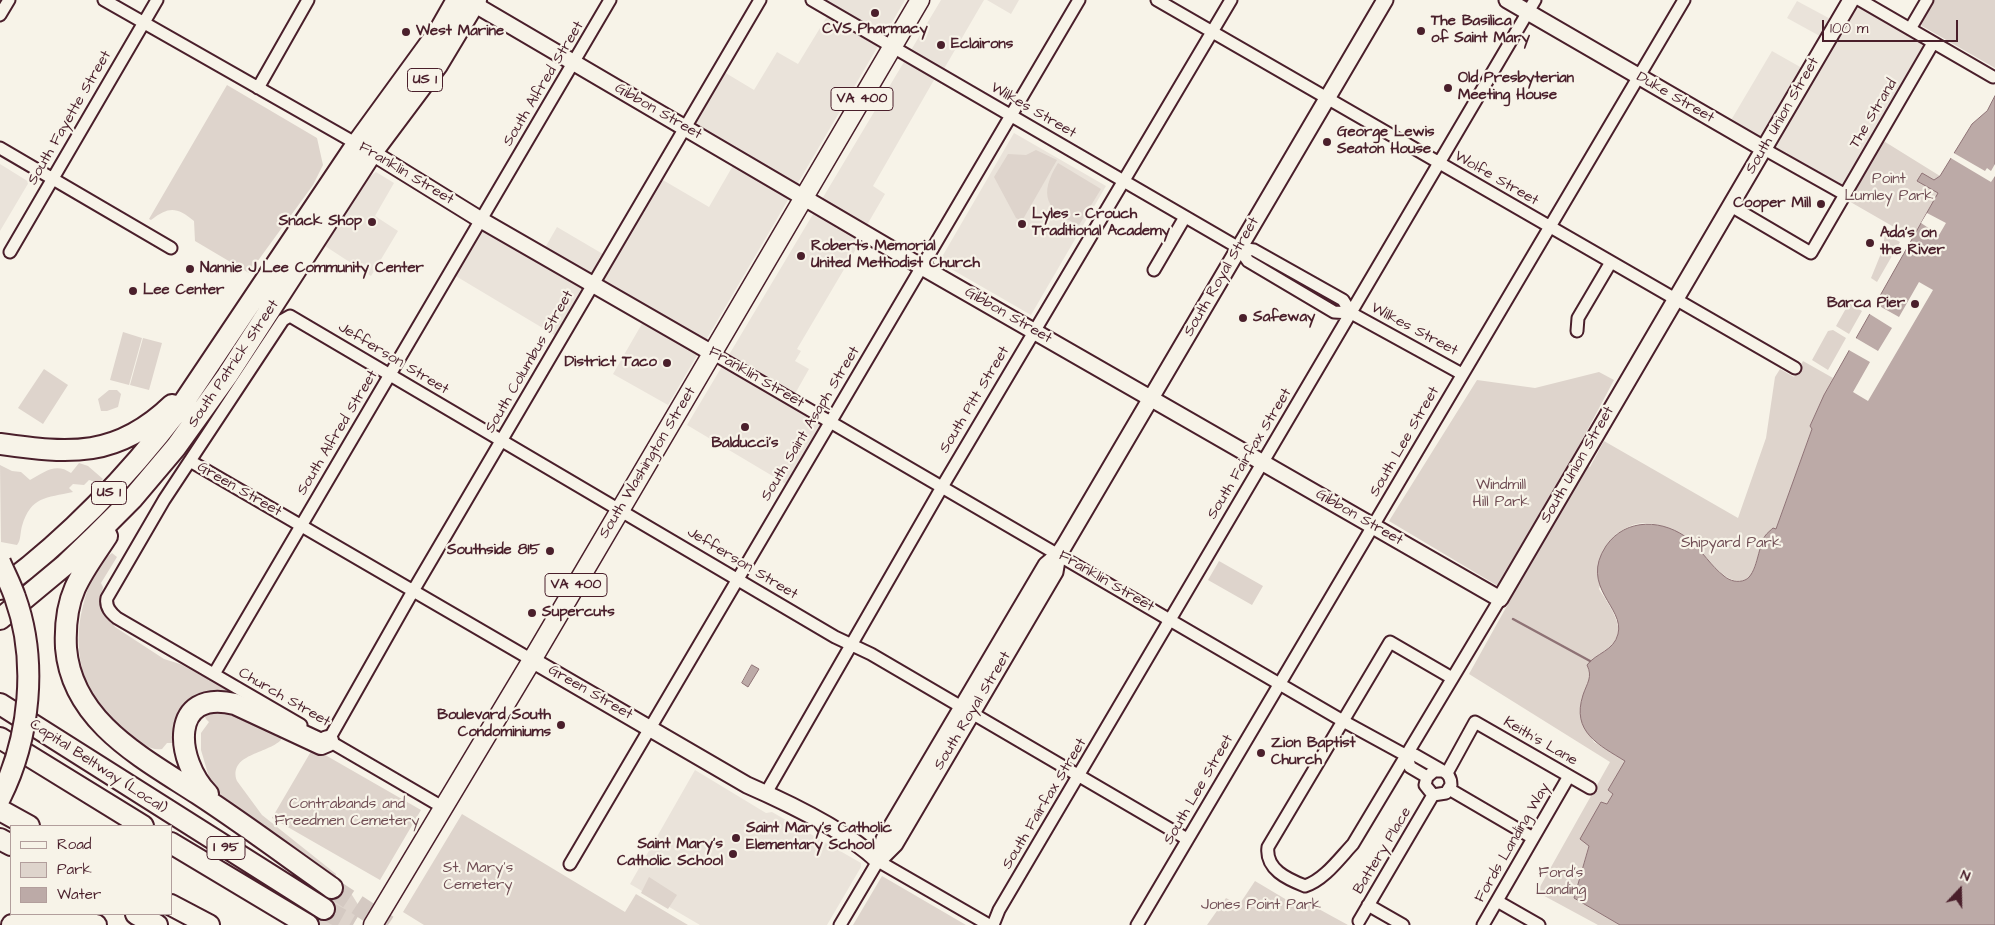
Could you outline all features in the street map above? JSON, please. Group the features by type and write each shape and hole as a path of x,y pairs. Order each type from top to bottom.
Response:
{"highway":[{"name":"South Patrick Street","path":"0,619 65,564 132,499 176,448 227,376 413,69 468,1"},
{"name":"South Patrick Street","path":"0,589 44,554 103,499 160,434 364,148"},
{"path":"0,444 40,450 73,452 109,445 126,439 146,427 198,380"},
{"path":"0,438 40,450"},
{"path":"132,499 75,588 66,625 67,655 70,670 88,707 111,734 227,813 332,888"},
{"path":"0,562 16,598 26,640 27,676 26,711 21,739 0,798"},
{"path":"227,813 200,786 190,770 185,756 183,734 189,718 204,704 225,702 246,708 321,744 328,741"},
{"name":"Capital Beltway (Local)","path":"0,704 324,909"},
{"path":"0,738 141,825"},
{"path":"0,810 27,825"},
{"path":"0,818 15,825"},
{"name":"I 95","path":"172,844 308,925"},
{"path":"172,906 208,925"},
{"path":"138,915 157,925"},
{"path":"12,925 50,922 96,925"}],"main road":[{"name":"South Washington Street","path":"373,925 532,660 920,0"}],"street":[{"path":"0,15 9,0"},
{"name":"Franklin Street","path":"104,0 364,148 481,220 1342,721 1407,756 1415,755 1445,772"},
{"name":"South Fayette Street","path":"10,252 51,178 157,0"},
{"path":"258,88 308,0"},
{"name":"South Alfred Street","path":"214,674 610,0"},
{"name":"South Columbus Street","path":"328,741 413,590 760,0"},
{"name":"Wilkes Street","path":"812,0 1238,248 1248,261 1334,312 1351,313 1462,374"},
{"name":"South Saint Asaph Street","path":"570,864 1079,0"},
{"name":"Wolfe Street","path":"1157,0 1795,368"},
{"name":"South Pitt Street","path":"766,793 852,646 860,626 1231,0"},
{"name":"South Royal Street","path":"840,925 878,861 884,839 967,710 1046,565 1058,555 1385,0"},
{"name":"Duke Street","path":"1507,0 1532,6 1638,76 1844,194"},
{"name":"South Lee Street","path":"1137,925 1684,0"},
{"name":"South Union Street","path":"1342,721 1268,847 1267,856 1274,869 1305,886 1312,884 1328,870 1353,844 1500,599 1851,0"},
{"path":"1860,0 1993,77"},
{"path":"1910,29 1927,0"},
{"name":"Gibbon Street","path":"468,1 922,267 1500,599"},
{"name":"South Fairfax Street","path":"993,925 999,910 1532,6"},
{"name":"The Strand","path":"1731,206 1811,253 1933,43"},
{"path":"0,148 171,248"},
{"path":"1154,270 1184,217"},
{"path":"1577,331 1578,318 1611,262"},
{"name":"Jefferson Street","path":"283,320 290,316 352,350 390,375 737,579 852,646 871,654 1187,839"},
{"name":"South Patrick Street","path":"110,612 106,603 107,598 190,461 283,320"},
{"name":"Green Street","path":"190,461 747,785 766,793 864,848 878,861 989,925"},
{"name":"Church Street","path":"110,612 117,618 444,808"},
{"path":"1342,721 1390,642 1452,678"},
{"name":"Keith's Lane","path":"1445,772 1475,722 1590,788"},
{"name":"Franklin Street","path":"1407,756 1410,767 1427,777"},
{"path":"1434,771 1445,772 1451,781 1450,789 1442,796 1433,795 1425,785 1427,777 1434,771"},
{"name":"Fords Landing Way","path":"1482,925 1569,776"},
{"path":"1450,789 1533,838"},
{"name":"Battery Place","path":"1359,922 1433,795"},
{"path":"1497,901 1539,925"},
{"path":"1368,905 1403,925"}],"shaded area":[{"path":"814,0 905,0 668,405 613,374 647,315 593,283 561,339 449,272 481,219 542,253 557,227 608,257 656,176 709,207 738,157 685,126 719,69 754,90 777,52 798,64 831,10"},
{"path":"941,0 984,0 941,74 938,73 873,186 885,194 864,230 866,232 797,349 801,351 795,361 809,369 792,399 831,421 791,487 687,425"},
{"path":"987,0 1019,0 1011,14"},
{"path":"1851,0 1942,44 1847,200 1727,127 1772,51 1809,72 1827,40 1787,18 1797,1 1838,23"},
{"name":"Lyles - Crouch Traditional Academy","path":"1014,133 1106,186 1031,315 939,262"},
{"path":"0,164 29,182 0,231"},
{"path":"376,172 394,183 375,216 398,231 371,276 325,246 370,177"},
{"name":"Saint Mary's Catholic Elementary School","path":"695,770 766,813 772,812 861,863 861,867 827,925 700,925 630,884"}],"green space":[{"path":"1931,0 1995,0 1995,68 1922,26 1920,22"},
{"path":"227,85 317,138 323,165 313,185 249,273 195,241 194,221 183,213 168,210 151,220 149,219"},
{"name":"Point Lumley Park","path":"1882,140 1940,176 1935,180 1917,181 1939,193 1913,238 1847,200"},
{"path":"1036,150 1057,160 1022,221 1016,218 994,177 1008,154 1026,155"},
{"path":"1058,163 1101,189 1079,225 1059,214 1049,201 1047,193 1048,184"},
{"path":"1885,234 1900,242 1877,282 1871,278 1882,251"},
{"path":"1849,303 1862,311 1849,334 1836,326"},
{"path":"1833,330 1846,338 1828,370 1812,360 1828,331"},
{"path":"123,332 142,338 129,385 110,380"},
{"path":"143,338 162,343 149,390 130,385"},
{"name":"Windmill Hill Park","path":"1803,361 1833,378 1810,426 1812,429 1776,529 1765,536 1751,575 1743,580 1735,580 1726,576 1688,539 1664,527 1643,523 1629,527 1616,534 1599,589 1616,619 1618,635 1609,649 1587,665 1591,677 1583,696 1586,730 1594,742 1626,761 1608,790 1613,794 1607,804 1601,802 1574,898 1620,925 1598,925 1537,892 1610,762 1469,674 1513,595 1389,521 1477,380 1535,388 1599,372 1614,380 1573,457 1590,467 1604,441 1738,518 1766,438 1775,377 1780,369 1794,377"},
{"path":"44,369 68,385 43,424 18,408"},
{"path":"109,390 117,390 121,394 118,407 101,411 98,399"},
{"path":"79,463 88,466 103,479 99,483 89,480 84,485 73,484 69,488 73,492 41,500 30,509 26,516 17,545 1,542 0,465 12,471 21,472 30,480 45,471 55,468 71,473"},
{"path":"112,553 117,557 101,583 103,587 100,605 115,627 164,659 180,664 234,693 216,696 174,743 167,743 162,749 154,749 142,743 116,723 103,709 92,694 80,659 80,621 86,595 97,569"},
{"path":"1219,561 1263,586 1252,605 1208,580"},
{"path":"209,709 237,713 282,736 281,740 275,745 250,756 238,765 236,772 237,781 262,815 336,874 335,878 226,800 211,784 201,750 201,733 209,722 204,714"},
{"name":"Contrabands and Freedmen Cemetery","path":"313,748 421,810 380,880 272,818"},
{"name":"St. Mary's Cemetery","path":"462,814 625,912 636,894 688,925 424,925 403,912"},
{"path":"882,876 966,925 853,925"},
{"path":"649,877 677,895 668,909 641,893"},
{"path":"335,878 349,890 362,911 352,925 317,925"},
{"name":"Jones Point Park","path":"1255,881 1297,906 1306,902 1348,925 1207,925 1226,898 1239,905"}],"water":[{"path":"1995,96 1995,925 1620,925 1574,898 1589,846 1580,839 1601,802 1607,804 1613,794 1608,790 1625,761 1597,743 1584,728 1581,719 1580,708 1589,677 1587,665 1613,644 1618,634 1618,624 1615,615 1600,585 1597,573 1599,560 1606,546 1624,530 1646,524 1657,525 1680,533 1690,540 1715,568 1729,579 1740,581 1749,577 1755,567 1765,536 1773,528 1776,529 1812,429 1810,426 1824,395 1938,193 1917,181 1922,173 1934,180 1940,176 1972,124 1987,111"},
{"path":"752,665 759,669 748,687 742,683"}],"pier":[{"path":"1952,152 1985,171 1987,168 1991,171 1995,164 1995,176 1991,182 1949,157"},
{"path":"1927,213 1946,223 1939,235 1921,223"},
{"path":"1919,282 1933,290 1868,401 1853,392 1870,362 1847,349 1854,337 1878,351 1892,328 1868,313 1874,303 1899,317"}],"waterway":[{"path":"1513,619 1590,661"}],"tunnel":[{"path":"332,888 388,925"},
{"path":"324,909 353,925"}],"place":[{"name":"CVS Pharmacy","path":"875,13"},
{"name":"The Basilica of Saint Mary","path":"1421,31"},
{"name":"West Marine","path":"406,32"},
{"name":"Eclairons","path":"941,45"},
{"name":"Old Presbyterian Meeting House","path":"1448,88"},
{"name":"George Lewis Seaton House","path":"1327,142"},
{"name":"Cooper Mill","path":"1821,204"},
{"name":"Snack Shop","path":"372,222"},
{"name":"Lyles - Crouch Traditional Academy","path":"1022,224"},
{"name":"Ada's on the River","path":"1870,243"},
{"name":"Roberts Memorial United Methodist Church","path":"801,256"},
{"name":"Nannie J Lee Community Center","path":"190,269"},
{"name":"Lee Center","path":"133,291"},
{"name":"Barca Pier","path":"1915,304"},
{"name":"Safeway","path":"1243,318"},
{"name":"District Taco","path":"667,363"},
{"name":"Balducci's","path":"745,427"},
{"name":"Southside 815","path":"550,551"},
{"name":"Supercuts","path":"532,613"},
{"name":"Boulevard South Condominiums","path":"561,725"},
{"name":"Zion Baptist Church","path":"1261,753"},
{"name":"Saint Mary's Catholic Elementary School","path":"736,838"},
{"name":"Saint Mary's Catholic School","path":"733,854"}],"park label":[{"name":"Shipyard Park","path":"1731,544"},
{"name":"Ford's Landing","path":"1561,882"}]}
